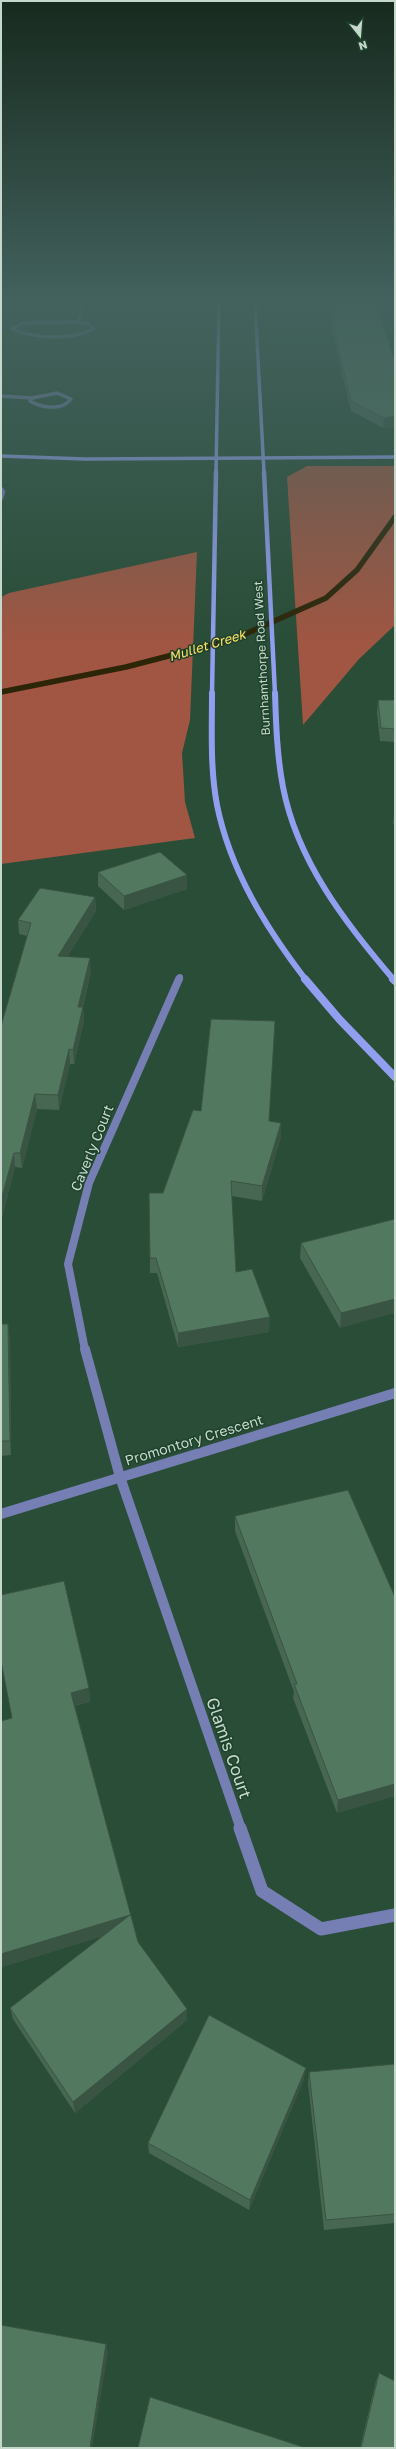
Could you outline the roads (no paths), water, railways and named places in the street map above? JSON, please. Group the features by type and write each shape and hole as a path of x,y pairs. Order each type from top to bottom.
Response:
{"main road":[{"path":"218,415 212,768 218,811 230,853 248,893 271,932 301,974 329,1008 395,1076"},
{"name":"Burnhamthorpe Road West","path":"261,415 279,768 285,800 300,841 337,909 395,981"},
{"path":"1,456 85,459 395,457"}],"street":[{"path":"1,489 3,492 1,498"},
{"name":"Caverly Court","path":"120,1477 86,1353 68,1264 89,1183 180,977"},
{"name":"Promontory Crescent","path":"1,1514 395,1393"},
{"name":"Glamis Court","path":"120,1477 262,1891 321,1929 395,1915"}],"waterway":[{"name":"Mullet Creek","path":"1,692 126,667 234,639 326,598 357,570 395,517"}]}
